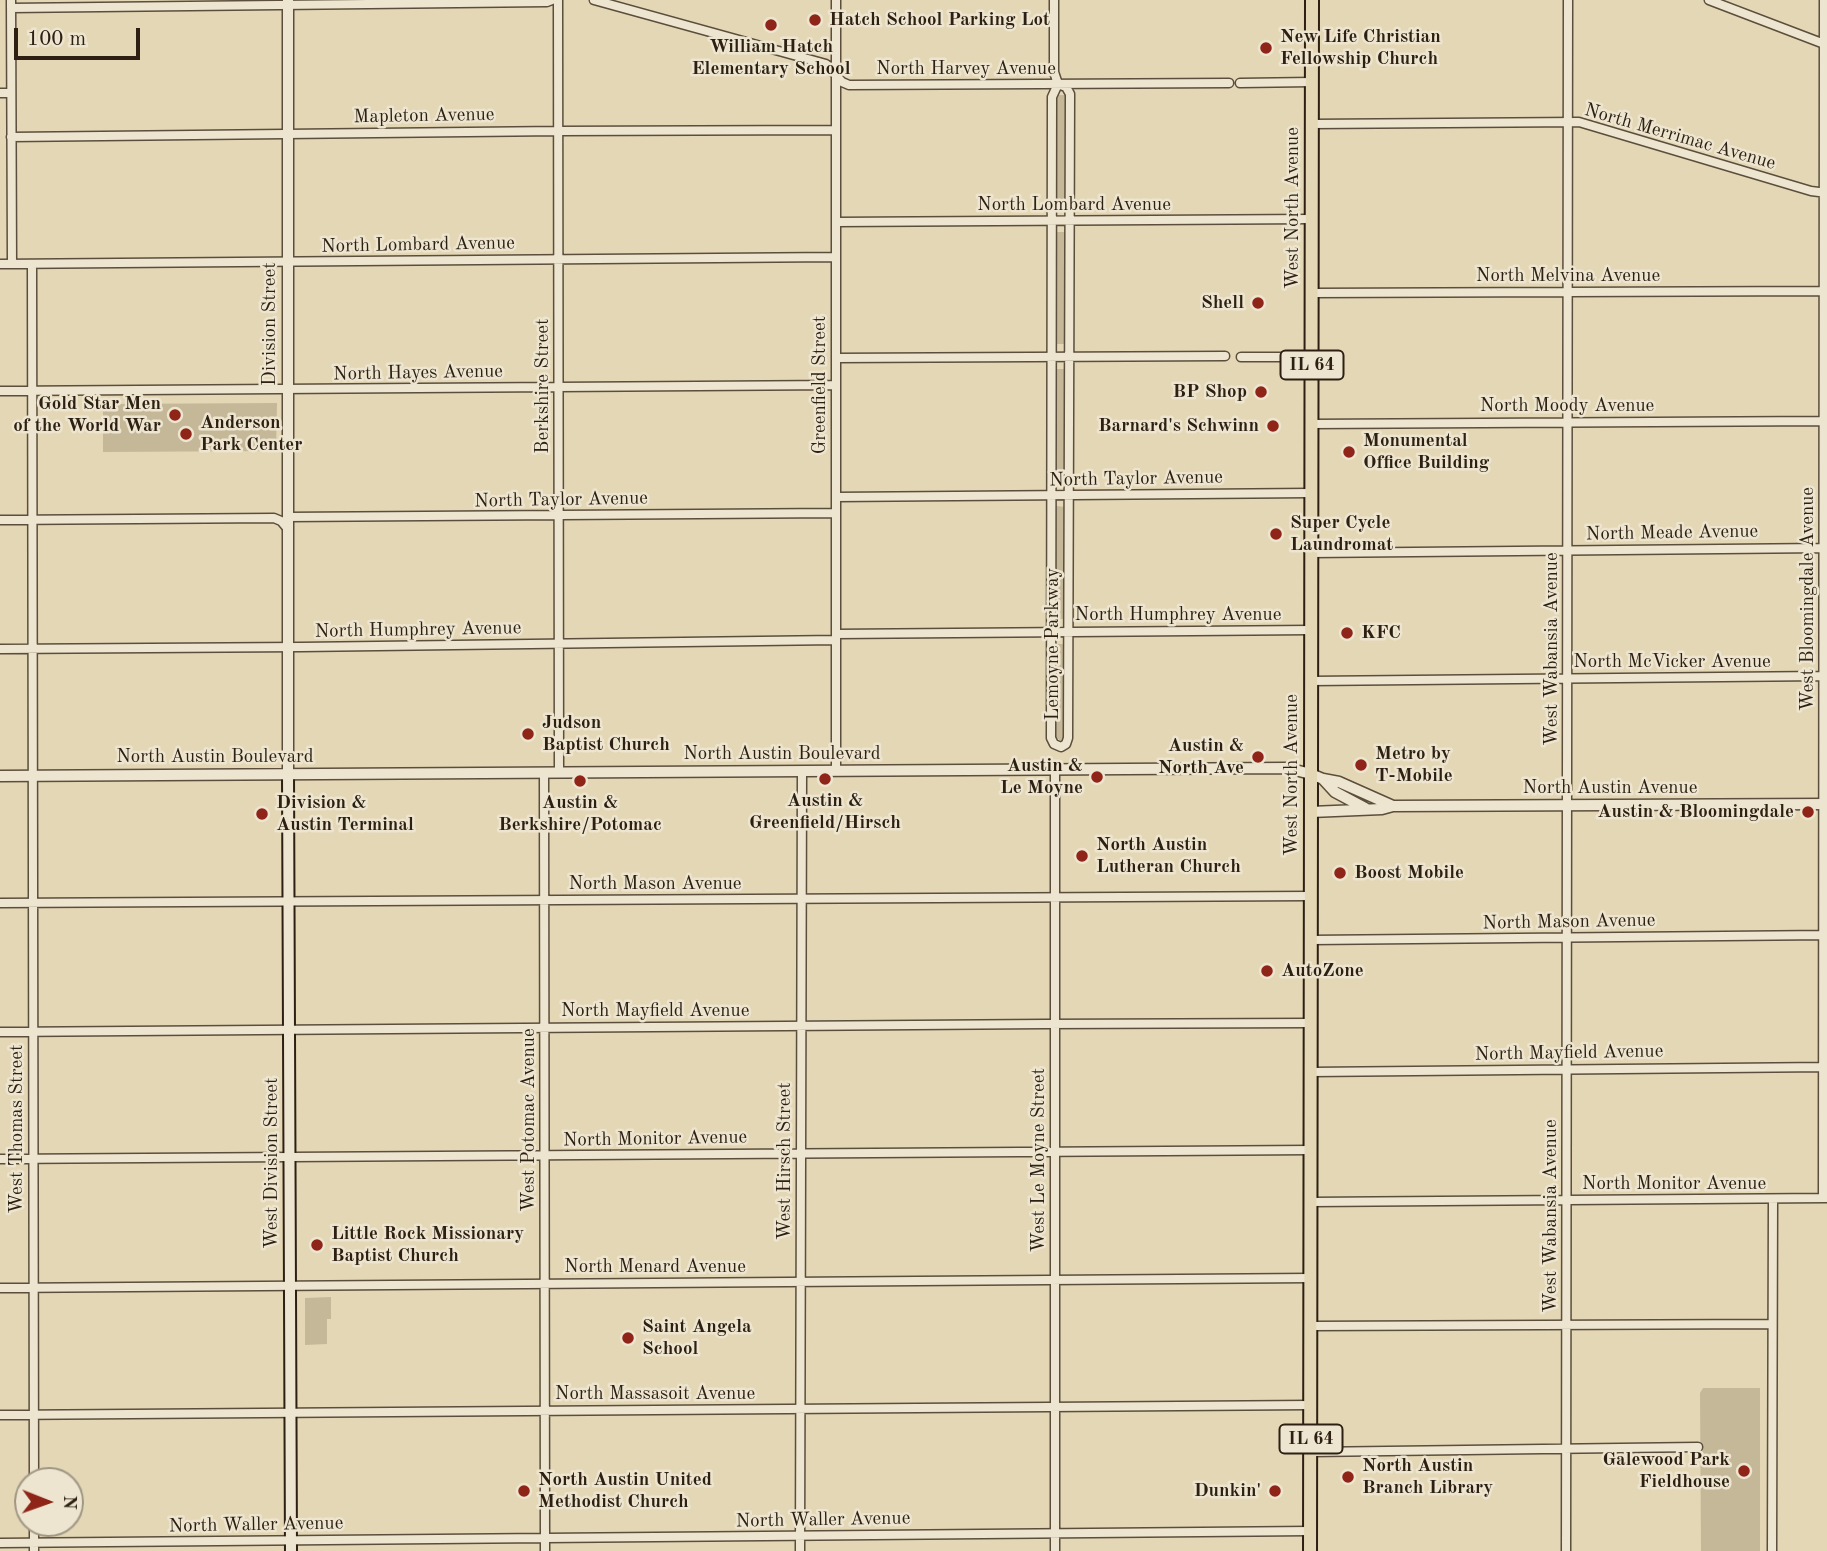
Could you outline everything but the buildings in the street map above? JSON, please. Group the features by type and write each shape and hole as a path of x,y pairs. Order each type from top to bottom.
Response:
{"main road":[{"name":"West North Avenue","path":"1310,1551 1311,812 1317,777 1311,681 1312,0"},
{"name":"West Division Street","path":"288,774 291,1546"}],"street":[{"path":"12,264 11,4 552,0"},
{"name":"Berkshire Street","path":"558,0 559,773"},
{"name":"North Harvey Avenue","path":"594,0 826,64 836,76 849,85 1229,83"},
{"name":"Greenfield Street","path":"836,0 836,771"},
{"name":"Lemoyne Parkway","path":"1054,0 1055,78 1070,94 1068,738 1066,744 1060,747 1054,744 1052,738 1051,495 1052,97 1058,84"},
{"name":"West Wabansia Avenue","path":"1566,1551 1568,0"},
{"path":"1709,0 1826,44"},
{"name":"West Bloomingdale Avenue","path":"1824,0 1825,1198"},
{"name":"Division Street","path":"288,3 288,774"},
{"path":"1240,82 1312,82"},
{"path":"0,93 11,93"},
{"name":"North Merrimac Avenue","path":"1312,124 1579,122 1811,191 1826,193"},
{"name":"Mapleton Avenue","path":"11,137 836,130"},
{"name":"North Lombard Avenue","path":"836,222 1312,219"},
{"name":"North Lombard Avenue","path":"0,264 836,257"},
{"name":"West Thomas Street","path":"32,264 34,1467"},
{"name":"North Melvina Avenue","path":"1312,293 1824,291"},
{"path":"836,358 1225,356"},
{"path":"1241,357 1312,357"},
{"name":"North Hayes Avenue","path":"0,391 836,385"},
{"name":"North Moody Avenue","path":"1311,424 1824,421"},
{"name":"North Taylor Avenue","path":"836,497 1311,493"},
{"name":"North Taylor Avenue","path":"287,523 836,513"},
{"path":"0,520 274,518 287,523"},
{"name":"North Meade Avenue","path":"1311,553 1824,548"},
{"name":"North Humphrey Avenue","path":"0,649 288,648 1052,632 1311,630"},
{"name":"North McVicker Avenue","path":"1311,681 1823,676"},
{"name":"North Austin Boulevard","path":"0,776 1287,768 1317,777"},
{"name":"West Le Moyne Street","path":"1055,769 1055,1551"},
{"name":"West Hirsch Street","path":"800,1551 802,771"},
{"name":"West Potomac Avenue","path":"544,773 545,1551"},
{"path":"1317,777 1335,792 1369,809"},
{"name":"North Austin Avenue","path":"1317,777 1339,782 1392,806"},
{"name":"North Austin Avenue","path":"1311,812 1382,809 1392,806 1825,804"},
{"name":"North Mason Avenue","path":"0,903 1311,896"},
{"name":"North Mason Avenue","path":"1311,940 1825,935"},
{"name":"North Mayfield Avenue","path":"0,1032 1311,1023"},
{"name":"North Mayfield Avenue","path":"1311,1072 1825,1067"},
{"name":"North Monitor Avenue","path":"0,1159 1311,1150"},
{"name":"North Monitor Avenue","path":"1311,1202 1825,1198"},
{"path":"1772,1551 1773,1199"},
{"name":"North Menard Avenue","path":"0,1288 1311,1278"},
{"path":"1311,1326 1772,1324"},
{"name":"North Massasoit Avenue","path":"0,1415 1311,1405"},
{"path":"1310,1452 1698,1447"},
{"name":"North Waller Avenue","path":"0,1543 34,1547 291,1546 545,1538 1310,1531"}],"shaded area":[{"path":"1057,95 1066,95 1066,207 1057,207"},
{"path":"1056,232 1066,232 1066,344 1056,344"},
{"path":"1056,369 1066,369 1066,481 1056,482"},
{"path":"277,403 276,451 103,452 103,404"},
{"path":"1056,506 1066,507 1066,619 1056,619"},
{"path":"1056,644 1066,644 1064,740 1061,741 1056,737"},
{"path":"331,1297 331,1319 327,1319 327,1344 305,1345 305,1298"},
{"path":"1703,1388 1760,1388 1760,1551 1701,1551 1700,1393"}],"place":[{"name":"Hatch School Parking Lot","path":"815,20"},
{"name":"William Hatch Elementary School","path":"771,25"},
{"name":"New Life Christian Fellowship Church","path":"1266,48"},
{"name":"Shell","path":"1258,303"},
{"name":"BP Shop","path":"1261,392"},
{"name":"Gold Star Men of the World War","path":"175,415"},
{"name":"Barnard's Schwinn","path":"1273,426"},
{"name":"Anderson Park Center","path":"186,434"},
{"name":"Monumental Office Building","path":"1349,452"},
{"name":"Super Cycle Laundromat","path":"1276,534"},
{"name":"KFC","path":"1347,633"},
{"name":"Judson Baptist Church","path":"528,734"},
{"name":"Austin & North Ave","path":"1258,757"},
{"name":"Metro by T-Mobile","path":"1361,765"},
{"name":"Austin & Le Moyne","path":"1097,777"},
{"name":"Austin & Greenfield/Hirsch","path":"825,779"},
{"name":"Austin & Berkshire/Potomac","path":"580,781"},
{"name":"Austin & Bloomingdale","path":"1808,812"},
{"name":"Division & Austin Terminal","path":"262,814"},
{"name":"North Austin Lutheran Church","path":"1082,856"},
{"name":"Boost Mobile","path":"1340,873"},
{"name":"AutoZone","path":"1267,971"},
{"name":"Little Rock Missionary Baptist Church","path":"317,1245"},
{"name":"Saint Angela School","path":"628,1338"},
{"name":"Galewood Park Fieldhouse","path":"1744,1471"},
{"name":"North Austin Branch Library","path":"1348,1477"},
{"name":"North Austin United Methodist Church","path":"524,1491"},
{"name":"Dunkin'","path":"1275,1491"}]}
